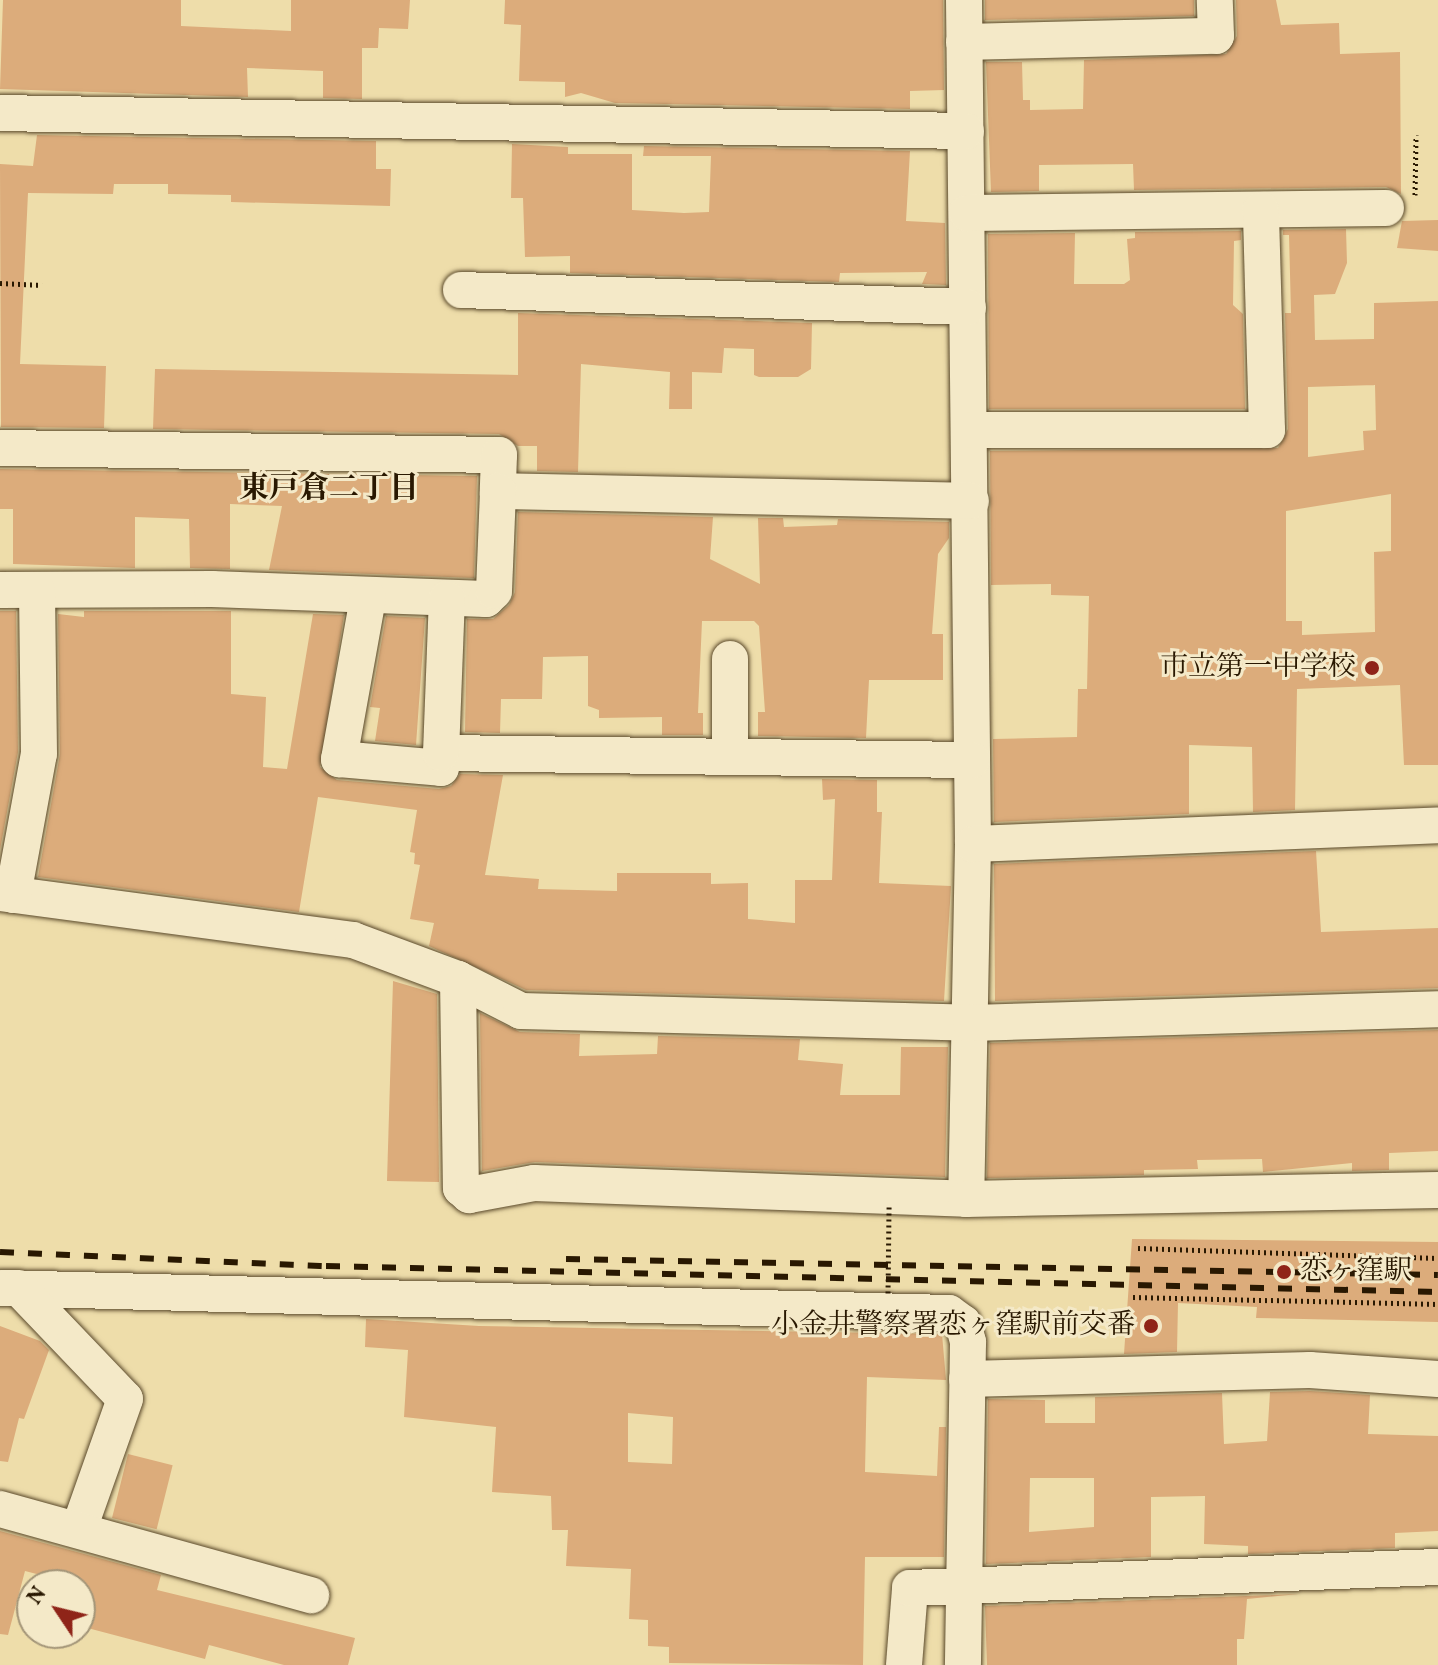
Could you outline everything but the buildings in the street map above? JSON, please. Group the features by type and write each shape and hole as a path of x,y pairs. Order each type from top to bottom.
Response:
{"street":[{"path":"964,0 973,844 966,1199"},
{"path":"964,42 1216,36 1215,0"},
{"path":"0,113 966,131"},
{"path":"967,213 1386,208"},
{"path":"970,430 1267,430 1261,210"},
{"path":"461,290 968,307"},
{"path":"0,448 499,455 494,591 486,599 368,598 212,589 0,590"},
{"path":"498,491 971,501"},
{"path":"37,591 39,754 6,894 353,940 458,979 521,1011 971,1023 1438,1009"},
{"path":"368,598 339,759 441,768 447,599"},
{"path":"730,659 730,757"},
{"path":"441,753 972,760"},
{"path":"973,844 1438,825"},
{"path":"458,979 461,1188 469,1195 534,1183 966,1199 1438,1190"},
{"path":"10,1288 949,1313 963,1323 967,1379 963,1665"},
{"path":"10,1288 125,1399 79,1529"},
{"path":"967,1379 1310,1370 1438,1379"},
{"path":"0,1509 311,1595"},
{"path":"904,1665 910,1588 1438,1567"}],"path":[{"path":"1386,208 1415,207 1416,135"},
{"path":"0,283 42,285"},
{"path":"888,1293 889,1205"},
{"path":"1138,1248 1438,1258"},
{"path":"1133,1297 1438,1304"}],"railway":[{"path":"0,1252 326,1266 1438,1292"},
{"path":"566,1259 1438,1275"}],"place":[{"name":"市立第一中学校","path":"1372,668"},
{"name":"恋ヶ窪駅","path":"1284,1272"},
{"name":"小金井警察署恋ヶ窪駅前交番","path":"1151,1326"}],"district":[{"name":"東戸倉二丁目","path":"329,489"}]}
